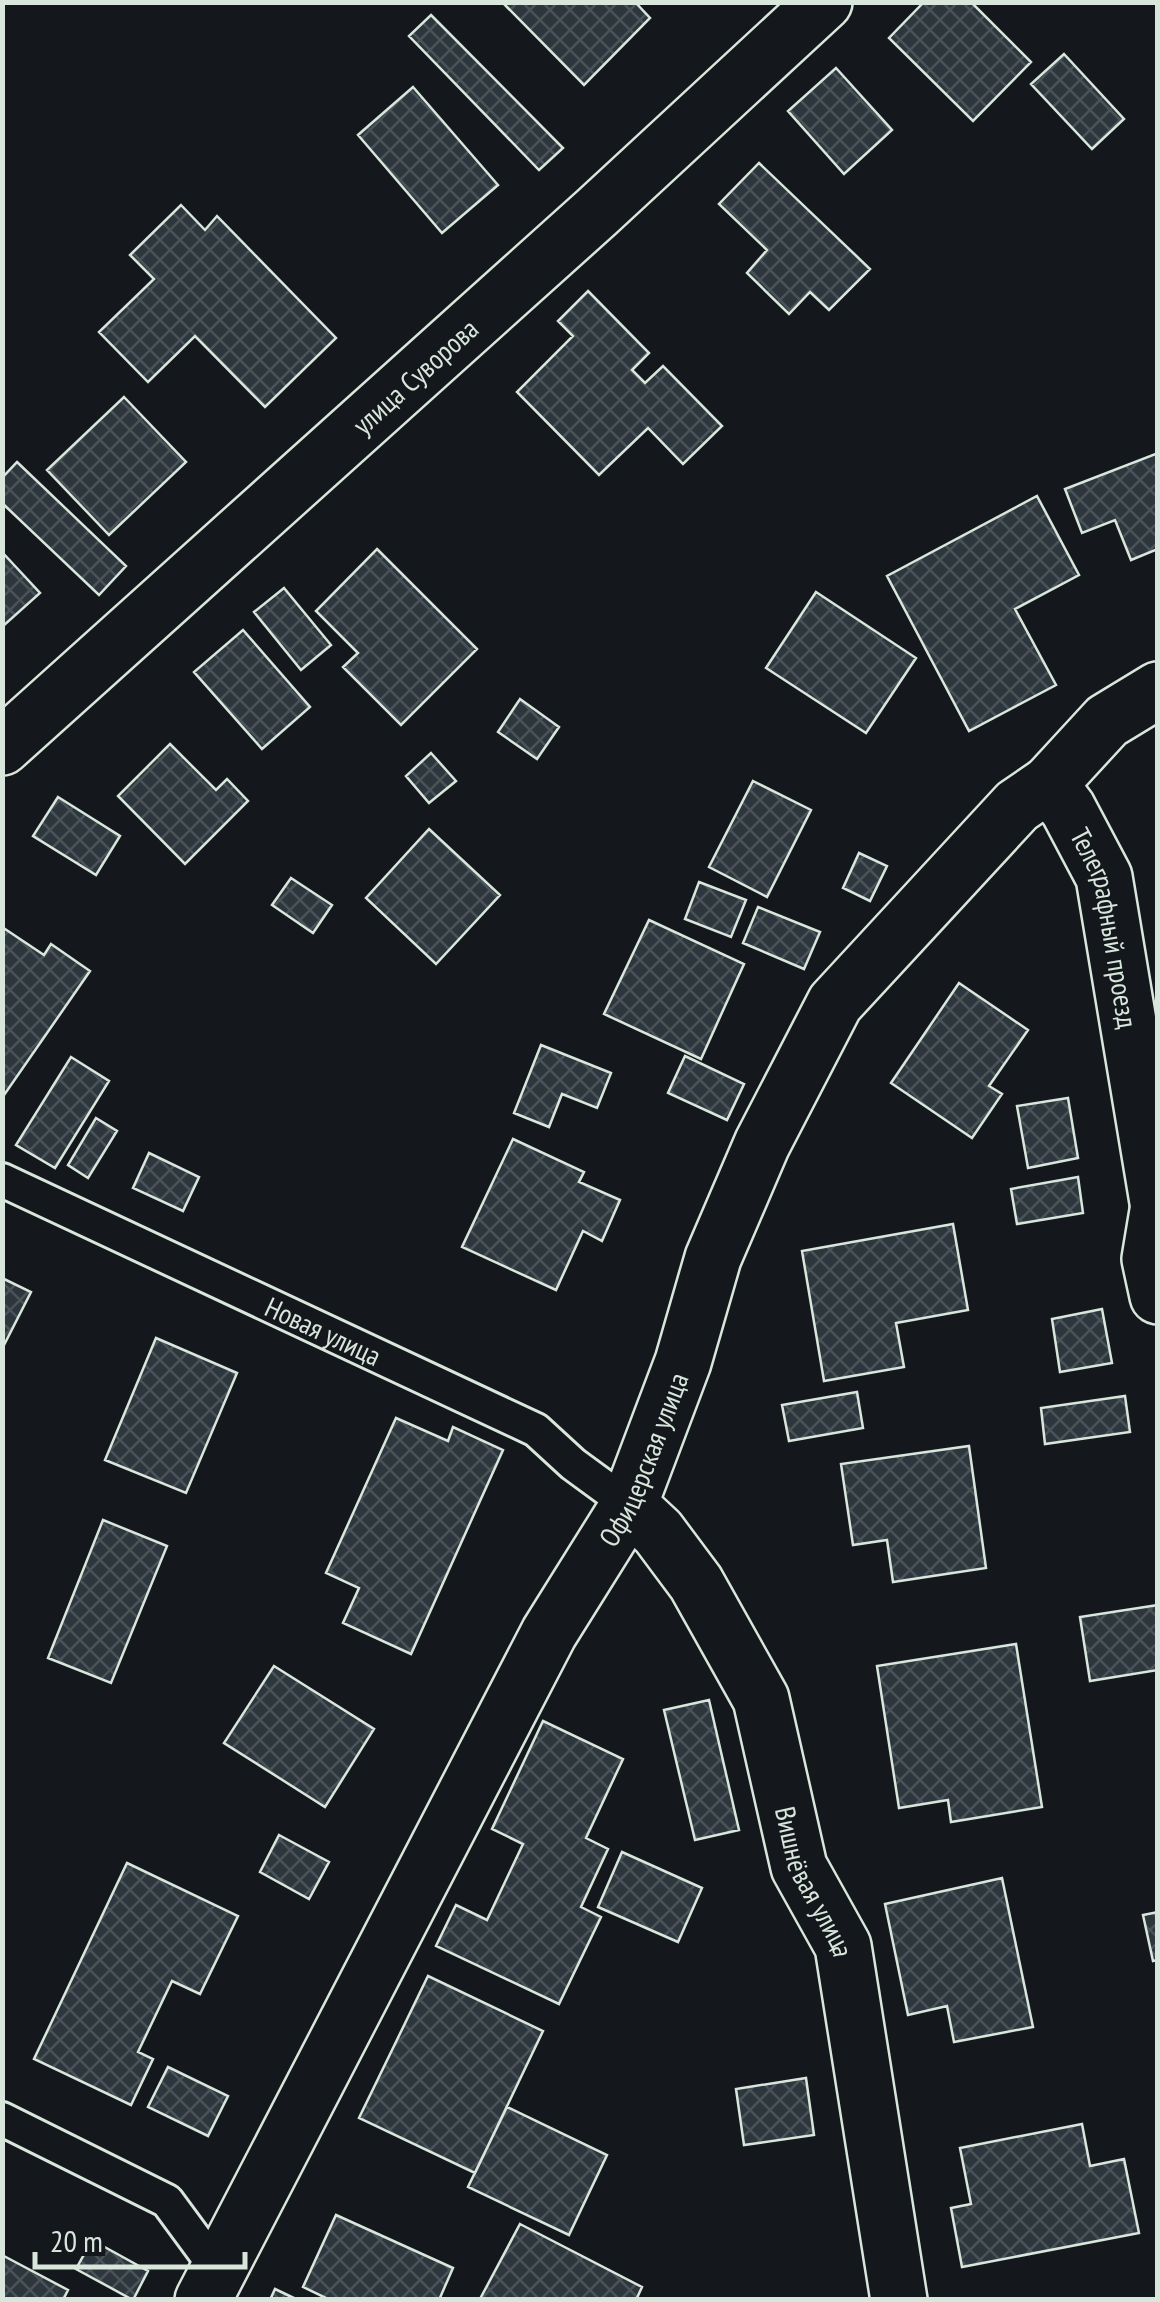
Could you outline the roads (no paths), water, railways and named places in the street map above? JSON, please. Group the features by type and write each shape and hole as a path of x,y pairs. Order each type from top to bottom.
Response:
{"street":[{"name":"улица Суворова","path":"2,747 597,212 824,2"},
{"name":"Офицерская улица","path":"210,2284 549,1634 629,1505 684,1362 713,1258 762,1144 835,1002 1017,806 1049,784 1107,721 1158,690"},
{"name":"Телеграфный проезд","path":"1049,784 1068,808 1104,877 1158,1202"},
{"path":"1158,1210 1150,1258 1158,1296"},
{"name":"Вишнёвая улица","path":"629,1505 658,1532 696,1583 761,1699 799,1867 843,1946 900,2300"}],"lane":[{"name":"Новая улица","path":"2,1180 536,1430 573,1464 629,1505"},
{"path":"2,2119 167,2202 210,2284"}]}
